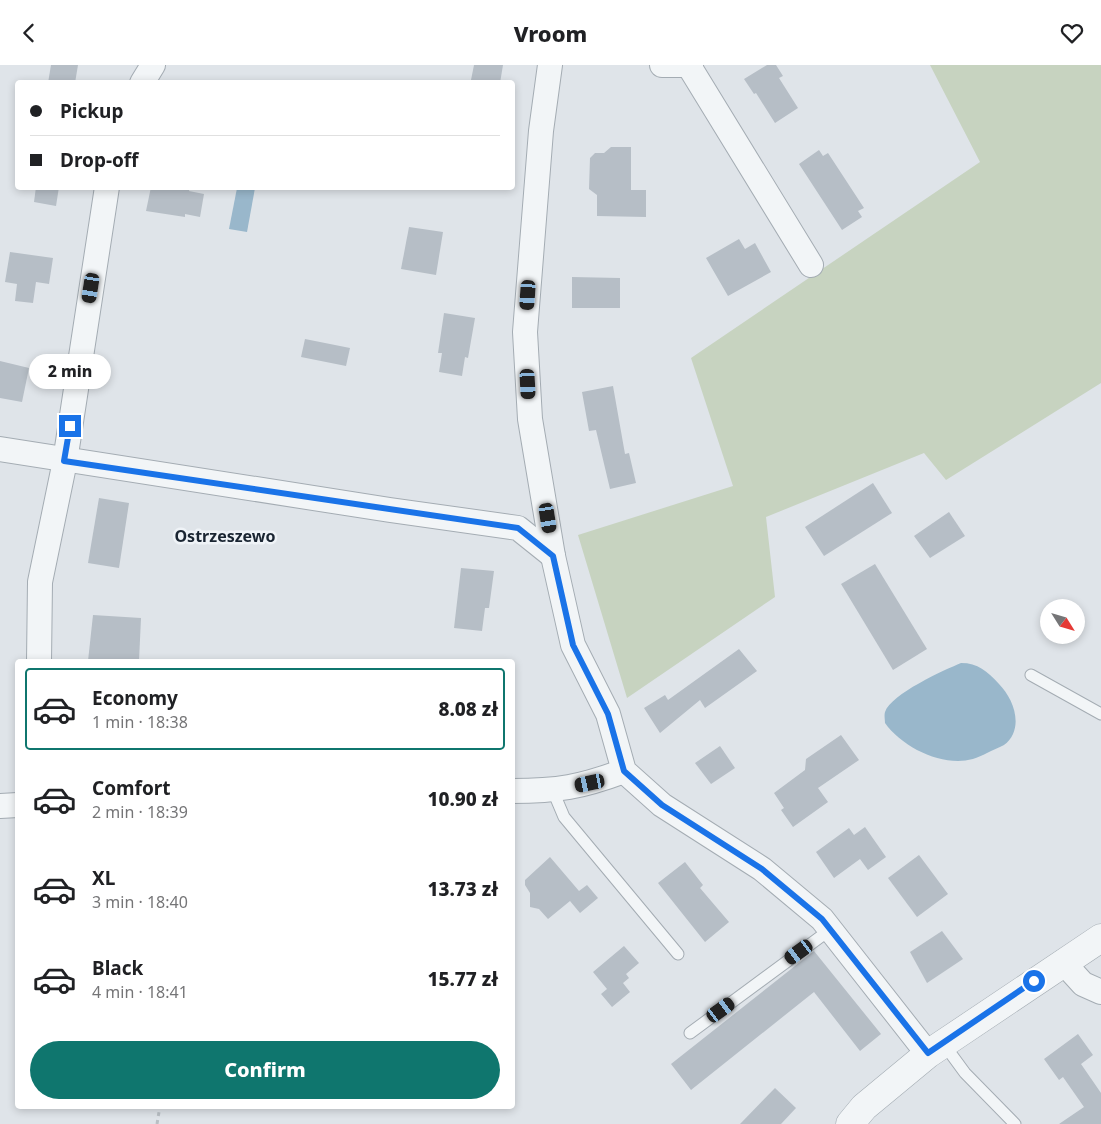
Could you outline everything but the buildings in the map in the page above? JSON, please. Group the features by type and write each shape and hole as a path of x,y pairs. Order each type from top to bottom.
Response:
{"street":[{"path":"144,80 153,65"},
{"path":"550,65 541,131 525,332 530,419 553,556 573,645 608,714 624,771 662,805 762,869 822,919 935,1048"},
{"path":"662,65 690,66 811,265"},
{"path":"39,659 40,582 64,461 107,190"},
{"path":"0,449 64,461 518,528 553,556"},
{"path":"515,791 553,791 590,783 624,771"},
{"path":"0,806 15,805"},
{"path":"850,1124 864,1107 935,1048 1101,937"},
{"path":"1063,962 1083,983 1101,992"}],"lane":[{"path":"1031,675 1101,714"},
{"path":"553,791 564,817 678,954"},
{"path":"690,1033 831,929"},
{"path":"935,1048 965,1073 1016,1124"}],"path":[{"path":"157,1124 160,1109"}],"green space":[{"path":"930,65 1101,65 1101,383 946,480 924,453 766,517 775,597 627,698 578,535 733,486 691,358 980,162"}],"water":[{"path":"237,190 255,190 247,232 229,229"},
{"path":"961,663 972,664 982,669 1004,690 1013,706 1015,714 1016,723 1014,731 1004,745 973,759 962,761 948,760 927,755 891,731 885,723 885,713 889,705 907,690"}],"district":[{"name":"Ostrzeszewo","path":"225,536"}],"route":[{"path":"70,426 64,461 518,528 553,556 573,645 608,714 624,771 662,805 762,869 822,919 928,1053 1034,981"}]}
